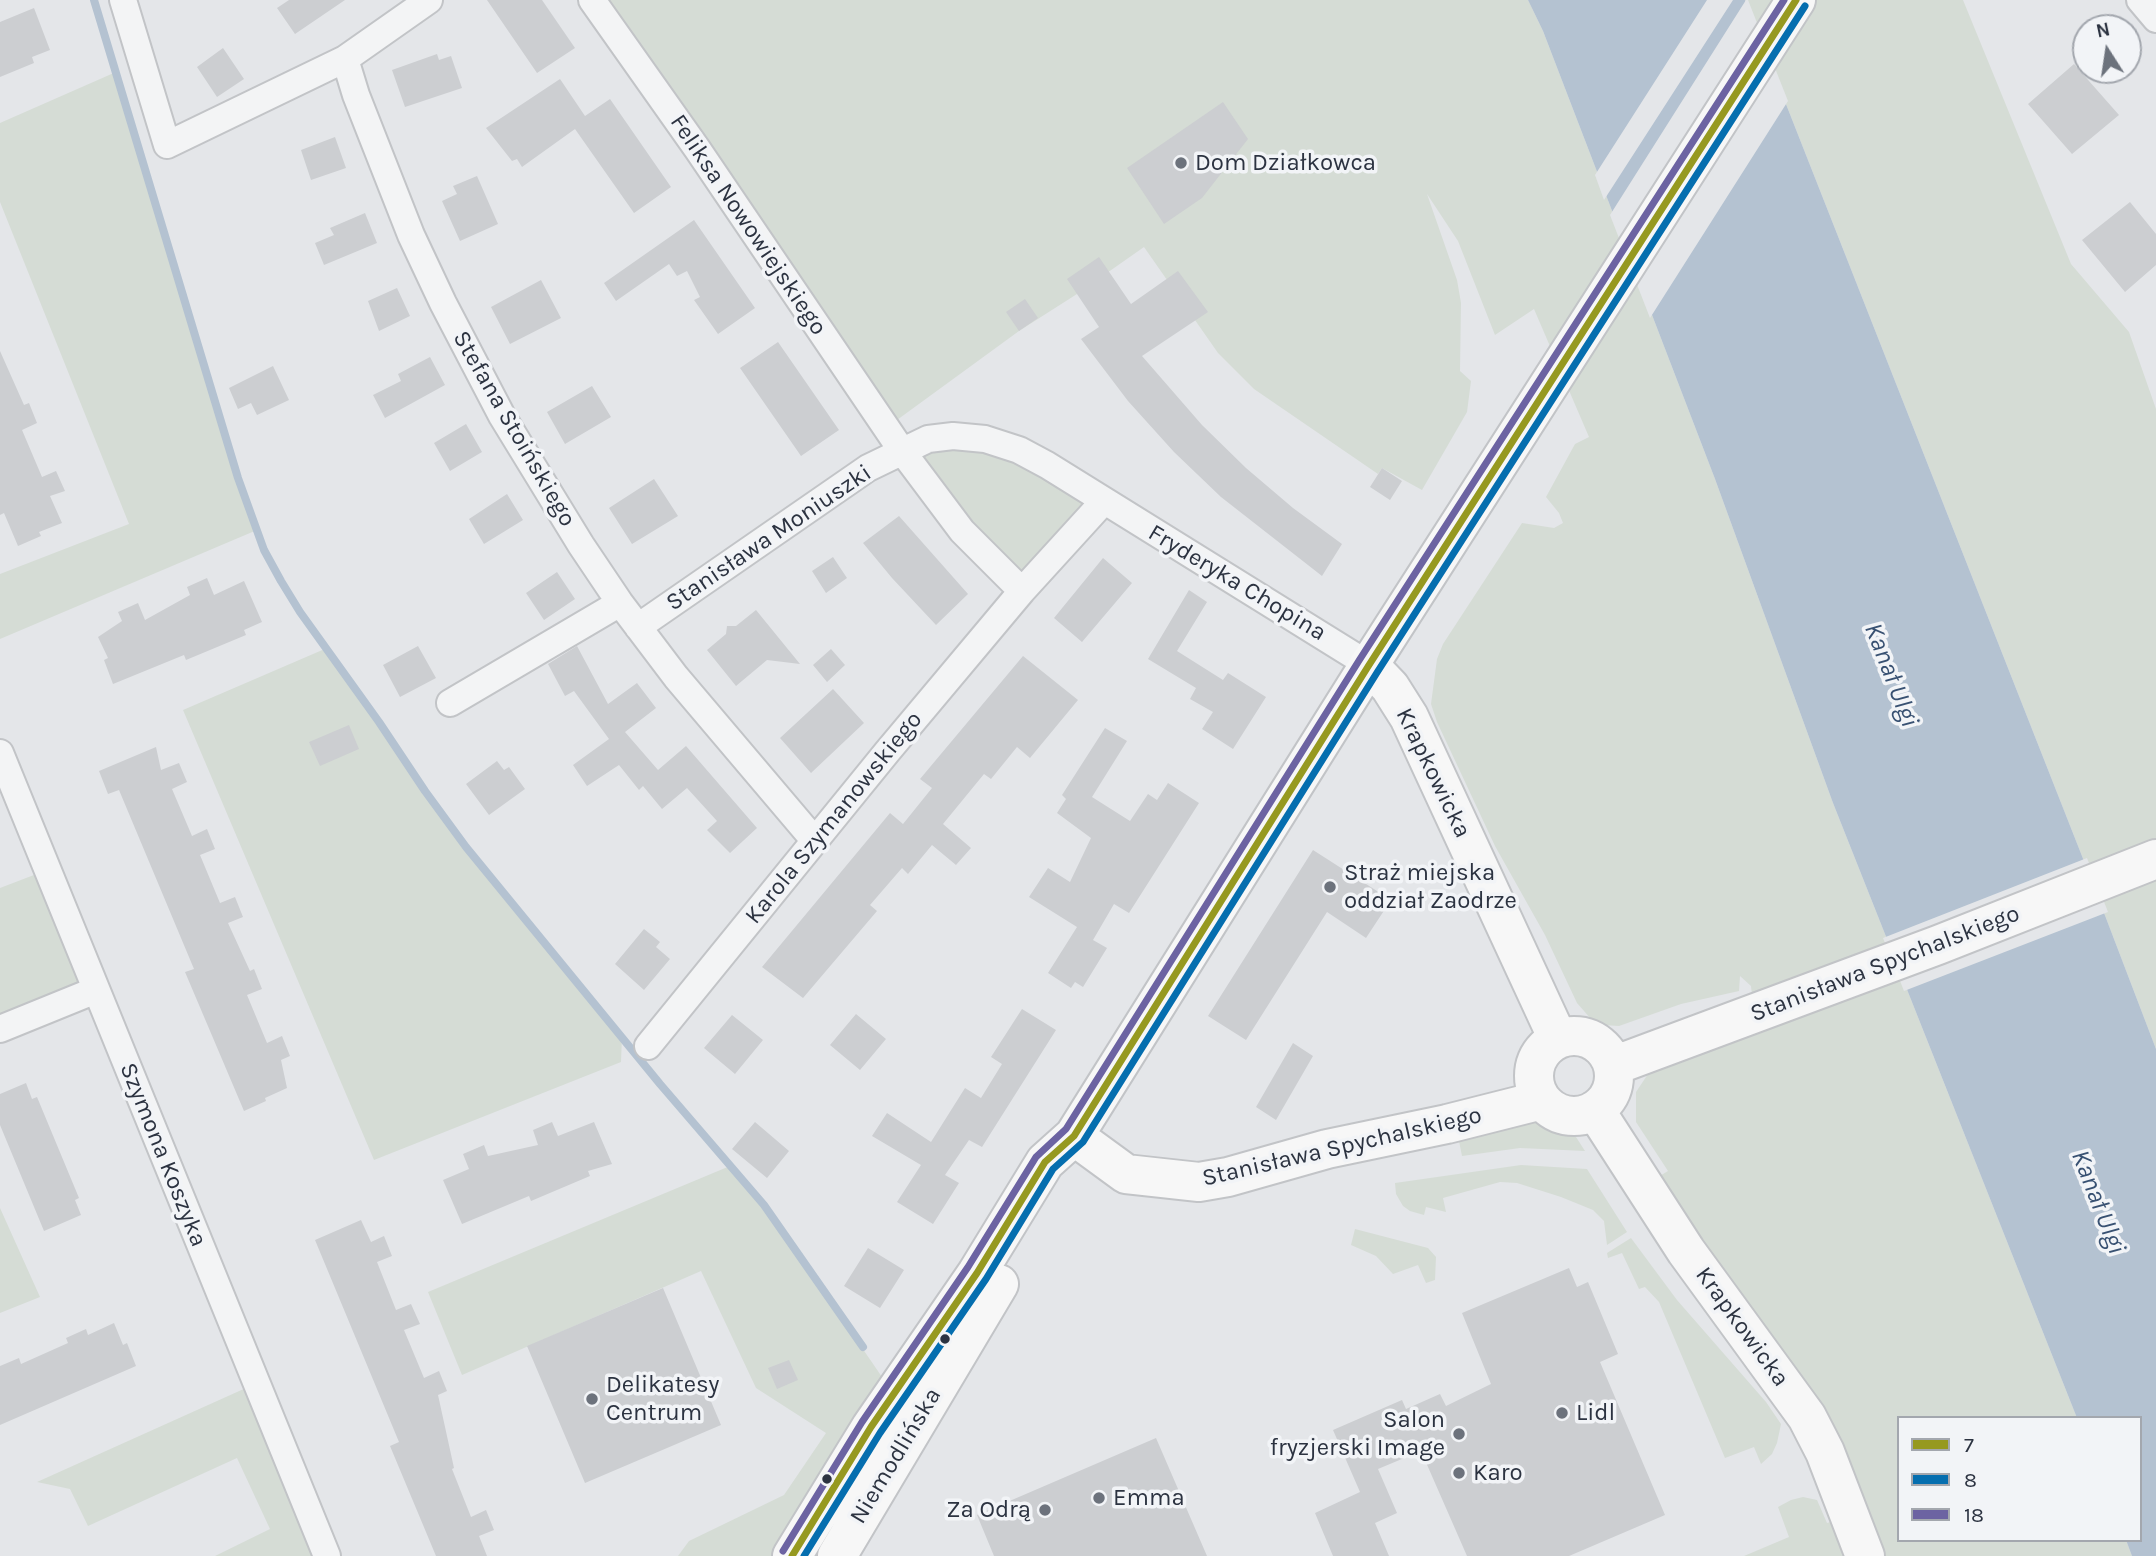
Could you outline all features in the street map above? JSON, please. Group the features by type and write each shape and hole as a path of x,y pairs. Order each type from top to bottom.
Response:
{"main road":[{"name":"Niemodlińska","path":"792,1556 878,1416 977,1273 1045,1162 1073,1136 1369,665 1796,0"},
{"name":"Krapkowicka","path":"1369,665 1390,687 1409,717 1558,1039"},
{"name":"Stanisława Spychalskiego","path":"1614,1066 1938,945 2156,859"},
{"path":"1572,1035 1586,1037 1598,1043 1608,1053 1614,1066 1612,1091 1605,1102 1581,1116 1566,1115 1553,1110 1542,1100 1535,1087 1537,1058 1546,1047 1558,1039 1572,1035"},
{"name":"Stanisława Spychalskiego","path":"1073,1136 1133,1156 1182,1182 1228,1177 1327,1149 1447,1124 1542,1100"},
{"name":"Krapkowicka","path":"1595,1110 1686,1251 1807,1417 1825,1452 1865,1556"},
{"name":"Niemodlińska","path":"837,1556 978,1318 1065,1179 1073,1136"}],"street":[{"path":"123,0 167,145 345,59 429,0"},
{"name":"Feliksa Nowowiejskiego","path":"592,0 698,150 902,451 962,531 1022,591"},
{"path":"2140,0 2156,19"},
{"name":"Stefana Stoińskiego","path":"345,59 356,95 411,235 502,416 541,481 638,627 728,740 815,841"},
{"name":"Stanisława Moniuszki","path":"638,627 868,468 928,439 953,436 985,439 1019,450 1104,501"},
{"name":"Fryderyka Chopina","path":"1104,501 1369,665"},
{"name":"Karola Szymanowskiego","path":"648,1046 1022,591 1104,501"},
{"path":"450,703 620,603"},
{"name":"Szymona Koszyka","path":"0,753 327,1556"},
{"path":"0,1029 96,990"}],"shaded area":[{"path":"592,0 1528,0 1543,31 1715,479 1833,803 2076,1416 1897,1416 1897,1542 2127,1542 2132,1556 1744,1556 1789,1537 1778,1507 1791,1500 1803,1497 1817,1500 1827,1523 1849,1517 1643,1186 1668,1171 1636,1122 1636,1092 1650,1071 1754,1014 1751,986 1740,976 1739,991 1681,1004 1619,1026 1603,1025 1591,1019 1577,1003 1545,935 1495,846 1437,722 1431,704 1437,659 1443,644 1522,523 1554,528 1563,523 1559,513 1546,497 1575,444 1589,437 1534,309 1495,335 1458,241 1427,194 1457,280 1461,303 1460,371 1471,381 1467,412 1422,490 1382,468 1378,474 1254,389 1218,353 1144,247 1019,331 886,428"},
{"path":"1745,0 1963,0 2071,264 2129,332 2156,409 2156,1049 2093,884"},
{"path":"116,72 213,397 257,530 0,639 0,574 129,524 0,202 0,123"},
{"path":"985,439 1104,501 1022,591 902,451"},
{"path":"327,648 466,847 622,1036 621,1062 374,1160 183,710"},
{"path":"47,870 96,990 0,1029 0,888"},
{"path":"1534,1121 1563,1126 1576,1137 1585,1151 1520,1148 1462,1156 1459,1141"},
{"path":"1521,1165 1587,1169 1627,1232 1607,1245 1604,1221 1593,1210 1517,1183 1500,1182 1443,1198 1446,1212 1426,1207 1424,1215 1403,1206 1396,1194 1395,1183"},
{"path":"730,1166 764,1205 893,1393 792,1556 678,1556 689,1541 784,1495 826,1433 756,1388 701,1271 462,1375 428,1292"},
{"path":"0,1208 40,1297 0,1313"},
{"path":"1355,1229 1428,1248 1436,1257 1435,1280 1426,1283 1418,1265 1393,1274 1376,1256 1351,1245"},
{"path":"1631,1238 1677,1300 1766,1402 1781,1424 1772,1454 1761,1464 1754,1447 1725,1458 1659,1302 1645,1287 1639,1289 1622,1253 1608,1258 1607,1253"},
{"path":"257,1383 327,1556 215,1556 270,1529 237,1458 88,1526 70,1489 37,1482"}],"water":[{"name":"Kanał Ulgi","path":"1528,0 1745,0 2156,1049 2156,1556 2132,1556 2127,1542 2142,1542 2142,1416 2076,1416 1833,803 1715,479 1543,31"}],"pier":[{"path":"1707,0 1733,0 1604,200 1595,175"},
{"path":"1746,0 1788,101 1650,318 1610,215"},
{"path":"2087,858 2108,912 1904,991 1883,938"}],"building":[{"path":"289,0 345,0 295,34 277,8"},
{"path":"487,0 542,0 575,48 537,73"},
{"path":"34,8 50,50 32,57 34,63 0,77 0,22"},
{"path":"223,48 244,79 217,97 197,67"},
{"path":"437,54 439,60 451,56 462,88 405,107 392,70"},
{"path":"2072,66 2072,84 2092,84 2119,115 2072,154 2028,104"},
{"path":"560,79 585,116 610,99 671,187 634,213 575,129 522,167 517,159 512,161 486,128"},
{"name":"Dom Działkowca","path":"1223,102 1248,139 1202,198 1164,224 1127,168"},
{"path":"335,137 346,168 311,180 301,150"},
{"path":"477,176 498,224 460,241 442,201 457,194 453,186"},
{"path":"2130,202 2156,234 2156,265 2125,292 2082,240"},
{"path":"365,213 377,243 324,265 315,243 334,235 330,228"},
{"path":"694,220 755,308 718,334 694,300 700,297 687,271 677,276 669,264 616,301 604,283"},
{"path":"1099,257 1131,304 1178,271 1208,312 1142,356 1202,425 1246,468 1293,508 1342,544 1322,576 1221,497 1174,452 1128,401 1081,339 1099,327 1067,279"},
{"path":"541,280 561,318 510,344 491,307"},
{"path":"397,288 410,316 379,331 368,301"},
{"path":"1025,299 1038,318 1019,331 1006,312"},
{"path":"778,342 839,430 801,456 740,368"},
{"path":"0,351 24,405 29,403 37,423 22,430 42,477 56,471 65,491 50,496 62,523 39,532 41,536 18,546 4,513 0,515"},
{"path":"430,357 445,385 385,418 373,395 401,381 398,374"},
{"path":"273,366 289,400 257,415 251,403 238,409 229,388"},
{"path":"592,386 611,417 565,444 547,412"},
{"path":"466,424 482,452 450,471 434,443"},
{"path":"1382,468 1402,481 1390,500 1370,487"},
{"path":"654,479 678,516 632,544 609,508"},
{"path":"507,494 523,520 484,544 469,519"},
{"path":"899,516 968,594 936,625 863,543"},
{"path":"833,557 847,578 826,593 812,571"},
{"path":"1103,558 1132,583 1082,642 1054,618"},
{"path":"557,572 575,599 544,620 526,593"},
{"path":"207,578 214,595 244,581 262,622 244,630 246,635 186,660 184,655 113,684 104,660 108,658 98,637 122,621 118,612 138,603 145,620 190,595 187,587"},
{"path":"1189,590 1207,602 1177,651 1223,680 1228,673 1266,697 1233,749 1202,729 1213,712 1190,699 1196,688 1148,659"},
{"path":"756,610 800,664 767,660 736,686 707,650 726,634 727,626 736,626"},
{"path":"418,646 436,678 400,697 383,665"},
{"path":"577,646 608,704 637,683 656,708 625,732 658,770 686,746 757,828 730,853 707,830 717,821 687,788 662,809 643,786 639,790 619,765 587,786 573,765 609,739 574,691 565,696 548,664"},
{"path":"831,649 845,665 827,682 813,665"},
{"path":"1023,656 1078,700 1030,758 1017,747 991,779 984,774 943,824 971,848 956,865 932,845 908,874 902,868 870,905 877,911 803,998 762,967 890,813 903,824 932,788 920,779"},
{"path":"833,689 864,723 811,773 780,738"},
{"path":"349,725 359,749 320,766 309,742"},
{"path":"1105,728 1127,741 1092,797 1130,821 1148,794 1157,800 1168,783 1199,803 1129,913 1114,904 1093,940 1107,948 1083,987 1075,982 1071,988 1048,973 1077,927 1029,897 1048,868 1070,882 1091,838 1057,813 1066,799 1062,795"},
{"path":"156,747 161,770 179,763 187,782 172,789 192,836 207,829 215,849 200,855 220,903 235,897 243,917 228,923 250,971 254,969 262,989 247,995 267,1043 282,1036 290,1056 281,1060 287,1088 244,1111 185,972 194,969 119,790 108,794 99,771"},
{"path":"497,761 504,770 509,767 525,789 489,815 466,784"},
{"path":"1313,850 1391,900 1366,938 1327,912 1246,1040 1208,1016"},
{"path":"644,929 660,942 656,947 670,959 644,990 615,964"},
{"path":"1022,1009 1056,1030 982,1147 969,1140 945,1175 959,1183 933,1224 897,1202 921,1165 872,1136 887,1113 931,1142 965,1088 981,1098 1002,1064 991,1057"},
{"path":"856,1014 886,1039 860,1070 830,1045"},
{"path":"732,1015 763,1040 735,1074 704,1048"},
{"path":"1293,1043 1313,1056 1276,1120 1256,1107"},
{"path":"26,1083 32,1099 37,1097 79,1198 75,1200 81,1215 44,1231 0,1125 0,1094"},
{"path":"552,1122 558,1136 594,1122 612,1164 588,1171 590,1176 531,1201 529,1196 462,1224 443,1180 469,1169 463,1154 484,1145 488,1156 538,1145 533,1130"},
{"path":"755,1122 789,1151 767,1178 732,1149"},
{"path":"361,1220 371,1242 384,1236 392,1256 377,1262 396,1310 411,1304 420,1324 404,1330 424,1378 439,1371 447,1391 438,1395 454,1468 452,1469 471,1517 486,1510 494,1530 479,1536 487,1556 436,1556 390,1446 399,1442 315,1240"},
{"path":"868,1248 904,1270 880,1308 844,1286"},
{"path":"1569,1268 1577,1287 1588,1282 1618,1354 1600,1362 1665,1515 1569,1556 1467,1556 1421,1451 1378,1469 1397,1513 1375,1523 1389,1556 1333,1556 1315,1513 1360,1492 1333,1430 1402,1400 1406,1409 1440,1394 1446,1406 1491,1384 1462,1313"},
{"path":"663,1288 721,1425 585,1483 527,1346"},
{"path":"114,1323 123,1345 127,1343 136,1366 0,1425 0,1366 19,1358 21,1364 68,1343 66,1338 86,1329 88,1335"},
{"path":"789,1360 798,1380 777,1389 768,1368"},
{"name":"Emma","path":"1156,1438 1207,1556 994,1556 977,1515"}],"waterway":[{"path":"94,0 238,478 264,550 281,581 300,612 466,847 660,1084 764,1205 863,1347"}],"transit line":[{"name":"18","path":"783,1551 862,1422 968,1267 1036,1157 1066,1129 1360,659 1784,0"},
{"name":"7","path":"792,1556 871,1427 977,1273 1045,1162 1074,1136 1369,665 1796,0"},
{"name":"8","path":"804,1556 880,1433 986,1279 1053,1169 1083,1142 1378,671 1805,6"}],"place":[{"name":"Dom Działkowca","path":"1181,163"},
{"name":"Straż miejska oddział Zaodrze","path":"1330,887"},
{"name":"Delikatesy Centrum","path":"592,1399"},
{"name":"Lidl","path":"1562,1413"},
{"name":"Salon fryzjerski Image","path":"1459,1434"},
{"name":"Karo","path":"1459,1473"},
{"name":"Emma","path":"1099,1498"},
{"name":"Za Odrą","path":"1045,1510"}]}
